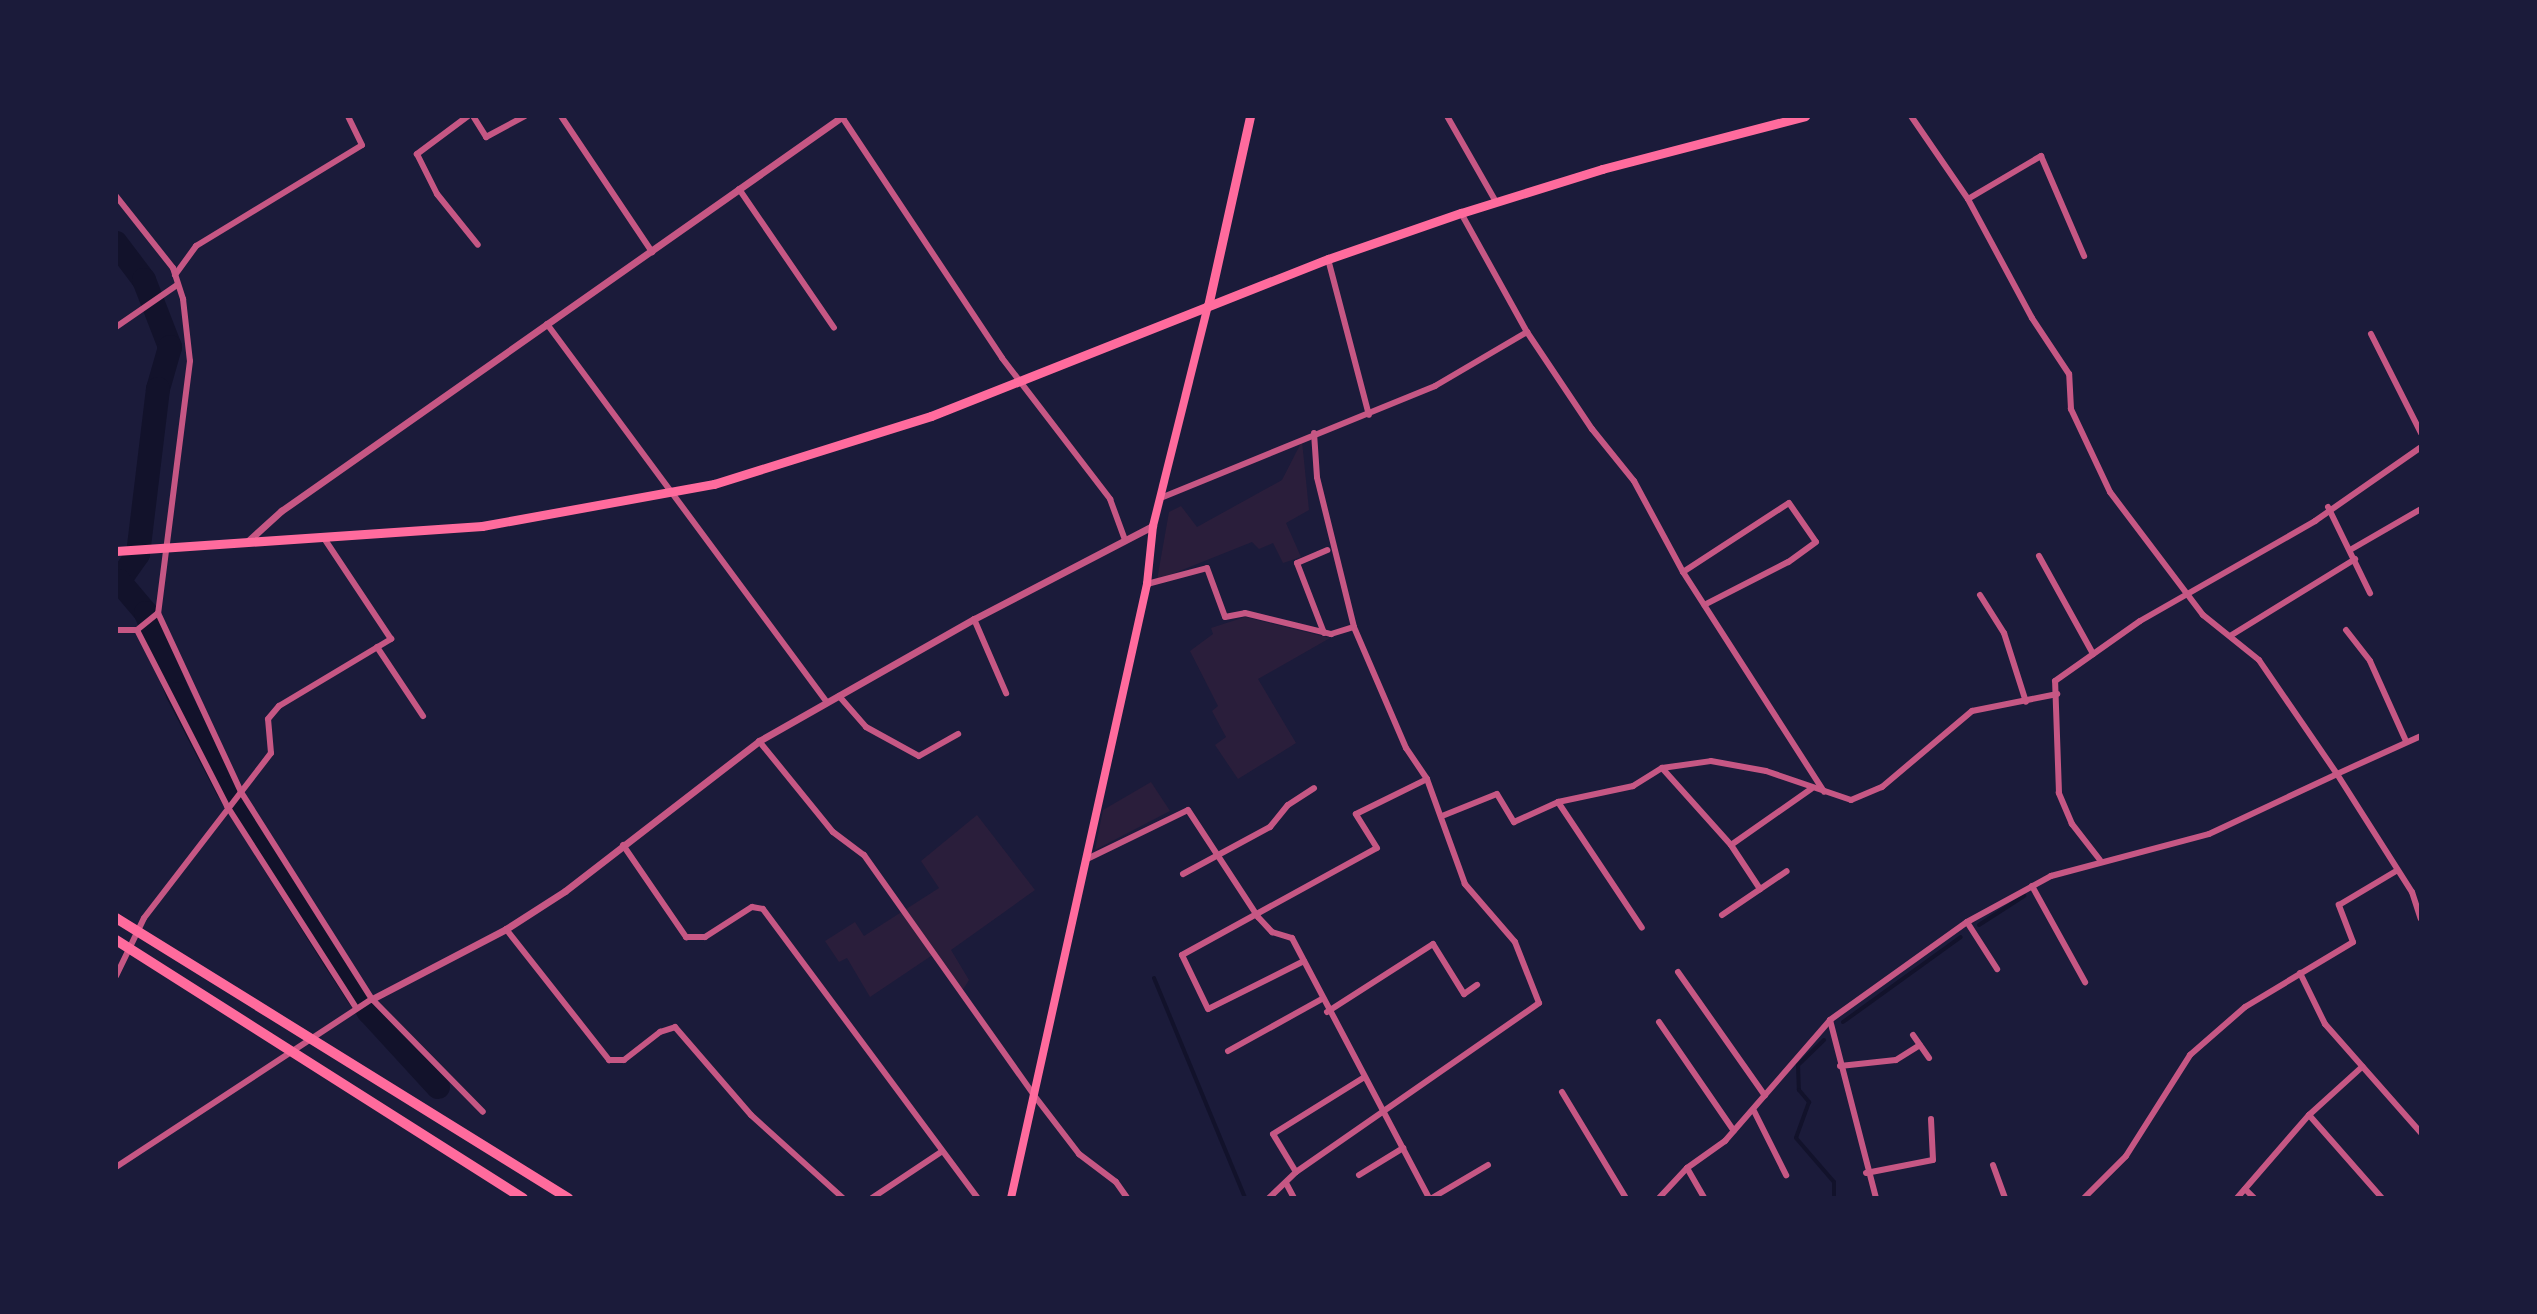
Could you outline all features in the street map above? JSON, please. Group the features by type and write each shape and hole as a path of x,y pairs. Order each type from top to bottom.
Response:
{"highway":[{"path":"116,918 568,1198"},
{"path":"116,940 285,1052 523,1198"}],"main road":[{"path":"1011,1198 1147,584 1153,526 1163,497 1250,116"},
{"path":"116,551 496,524 676,492 822,453 1022,381 1328,259 1461,213 1805,116"}],"street":[{"path":"175,275 196,246 362,145 348,116"},
{"path":"478,245 437,194 417,154 471,116 486,137 525,116"},
{"path":"561,116 652,252"},
{"path":"248,541 281,511 843,116 1002,358 1110,499 1125,540"},
{"path":"1447,116 1496,202"},
{"path":"1911,116 1968,199 2032,318 2069,374 2071,409 2110,492 2185,594 2259,660 2412,892 2421,919"},
{"path":"1968,199 2041,156 2084,256"},
{"path":"739,189 834,328"},
{"path":"116,196 175,275 190,361 155,615 240,793 372,999 483,1112"},
{"path":"1461,213 1527,332 1592,429 1634,481 1683,572 1824,792"},
{"path":"1328,259 1369,415"},
{"path":"116,327 141,313 177,285"},
{"path":"547,324 648,466 676,492 827,702"},
{"path":"1163,497 1435,386 1527,332"},
{"path":"2371,334 2421,433"},
{"path":"1269,1198 1296,1172 1539,1003 1515,942 1465,884 1427,779 1406,748 1354,627 1317,477 1314,433"},
{"path":"2100,860 2072,824 2059,793 2055,681 2185,594 2315,521 2328,507 2421,447"},
{"path":"1683,572 1789,503 1816,542 1788,562 1704,605"},
{"path":"2328,507 2370,593"},
{"path":"2350,550 2421,509"},
{"path":"116,1167 309,1036 372,999 506,929 759,741 974,619 1153,526"},
{"path":"117,971 137,931 228,804 271,753 268,719 279,706 391,639 324,538"},
{"path":"1324,633 1297,563 1327,550"},
{"path":"2039,556 2093,654"},
{"path":"2230,636 2355,559"},
{"path":"1147,584 1207,568 1225,617 1245,613 1324,633 1354,627"},
{"path":"1980,595 2004,633 2026,702"},
{"path":"116,630 140,628 155,615"},
{"path":"974,619 1006,693"},
{"path":"140,628 228,804 358,1007"},
{"path":"2346,630 2370,661 2406,741"},
{"path":"377,647 423,716"},
{"path":"1442,816 1497,794 1514,822 1558,802 1633,786 1662,768 1719,761 1766,771 1811,789 1851,800 1882,787 1972,711 2057,694"},
{"path":"839,696 866,727 919,756 958,734"},
{"path":"1659,1198 1687,1168 1754,1111 1830,1020 1967,922 2032,886 2100,860 2209,834 2421,736"},
{"path":"759,741 833,832 864,855 1079,1154 1116,1182 1127,1198"},
{"path":"1662,768 1731,845 1760,889"},
{"path":"1304,961 1208,1009 1182,955 1258,917 1377,848 1356,814 1427,779"},
{"path":"1183,874 1270,827 1288,805 1314,788"},
{"path":"1731,845 1811,789"},
{"path":"1558,802 1642,928"},
{"path":"1087,859 1182,809 1221,853 1258,917 1272,932 1292,938 1327,1012 1431,1198 1488,1165"},
{"path":"623,845 686,937 705,937 752,907 763,909 978,1198"},
{"path":"1722,915 1787,871"},
{"path":"2084,1198 2126,1156 2190,1055 2245,1007 2353,942 2339,905 2396,871"},
{"path":"2032,886 2085,982"},
{"path":"2412,892 2421,888"},
{"path":"1967,922 1997,969"},
{"path":"506,929 609,1060 624,1060 675,1027 751,1115 843,1198"},
{"path":"1327,1012 1433,944 1464,994 1477,985"},
{"path":"1678,972 1765,1096"},
{"path":"2300,973 2325,1024 2421,1133"},
{"path":"1228,1051 1322,999"},
{"path":"1830,1020 1866,1173 1876,1198"},
{"path":"1659,1022 1734,1131"},
{"path":"1913,1035 1929,1058"},
{"path":"1840,1066 1896,1060 1920,1045"},
{"path":"2237,1198 2309,1115 2362,1067"},
{"path":"1296,1172 1273,1134 1363,1078"},
{"path":"1562,1092 1626,1198"},
{"path":"1754,1111 1786,1175"},
{"path":"2309,1115 2382,1198"},
{"path":"1866,1173 1933,1160 1931,1119"},
{"path":"1359,1175 1403,1148"},
{"path":"872,1198 941,1152"},
{"path":"1993,1165 2005,1198"},
{"path":"1687,1168 1704,1198"},
{"path":"1286,1183 1294,1198"},
{"path":"2245,1189 2254,1198"}],"shaded area":[{"path":"1302,441 1309,510 1286,523 1301,557 1283,563 1273,543 1259,549 1252,542 1157,580 1169,512 1181,506 1197,527 1282,480"},
{"path":"1245,617 1330,638 1258,679 1296,743 1238,779 1215,745 1226,737 1212,711 1218,706 1190,651 1213,634 1211,628"},
{"path":"1151,782 1170,811 1095,850 1103,810"},
{"path":"977,815 1035,890 951,950 969,980 962,991 934,954 870,997 847,958 839,962 825,941 855,922 864,936 939,888 921,861"}],"waterway":[{"path":"116,243 144,280 170,347 158,389 138,554 116,585"},
{"path":"119,581 146,613 178,694 227,788 335,960 369,1012 438,1087"},
{"path":"1979,925 2024,896"},
{"path":"1843,1022 1961,937"},
{"path":"1154,978 1245,1198"},
{"path":"1824,1040 1798,1065 1799,1090 1809,1102 1796,1138 1834,1182 1834,1198"}]}
